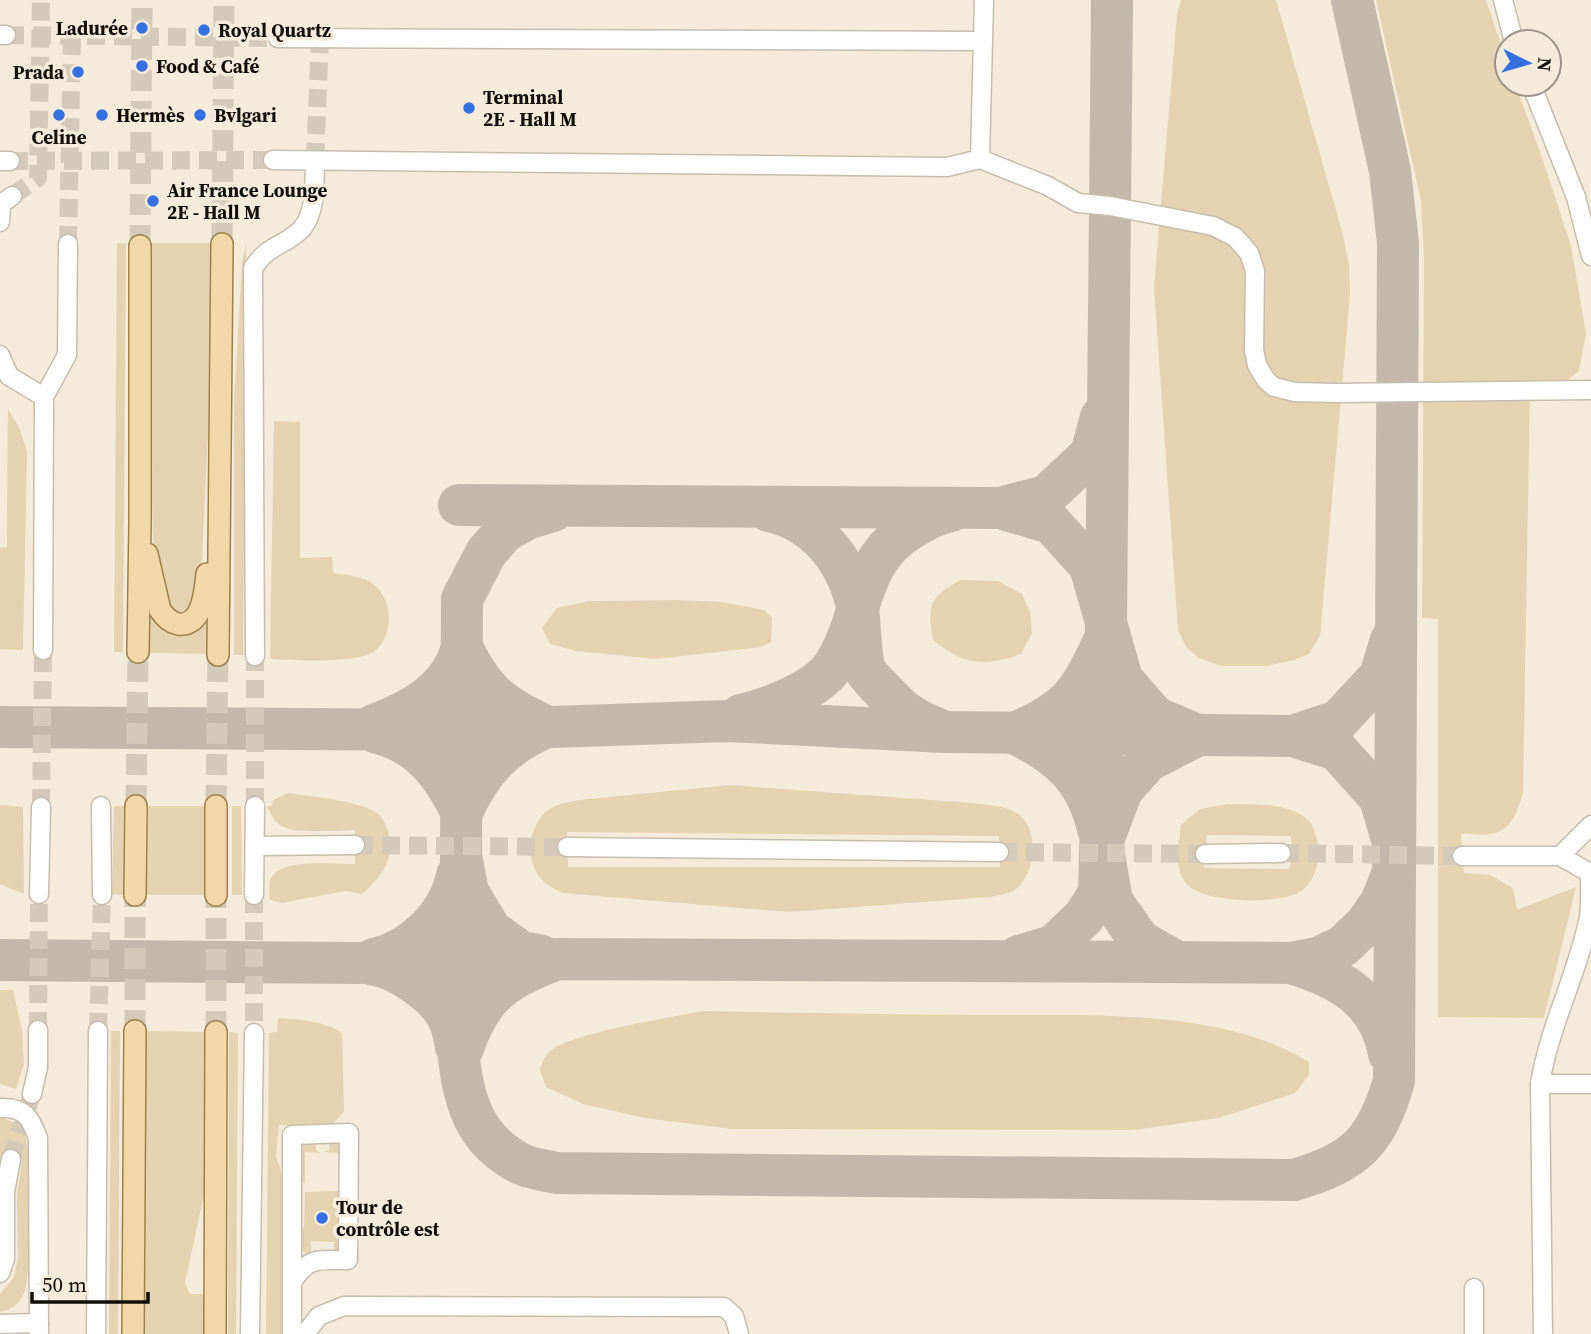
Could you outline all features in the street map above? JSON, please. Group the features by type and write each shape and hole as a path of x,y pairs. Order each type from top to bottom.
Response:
{"main road":[{"path":"218,655 222,244"},
{"path":"138,652 140,246"},
{"path":"140,524 160,610 170,621 177,624 188,622 195,618 202,604 219,480"},
{"path":"135,895 136,806"},
{"path":"216,806 216,895"},
{"path":"133,1334 135,1031"},
{"path":"215,1334 216,1032"}],"lane":[{"path":"980,159 984,0"},
{"path":"1503,0 1510,28"},
{"path":"278,38 983,41"},
{"path":"1537,98 1576,197 1591,256"},
{"path":"273,160 947,167 980,159 1048,186 1078,203 1110,205 1213,226 1235,237 1249,253 1255,271 1254,350 1257,365 1274,387 1295,392 1372,393 1591,390"},
{"path":"255,656 253,268 265,252 297,234 307,222 314,195 315,161"},
{"path":"0,222 1,204 12,196"},
{"path":"43,650 44,397 67,355 68,244"},
{"path":"0,355 9,376 44,397"},
{"path":"101,806 102,895"},
{"path":"254,895 255,806"},
{"path":"39,894 41,807"},
{"path":"1560,856 1591,825"},
{"path":"255,846 355,845"},
{"path":"567,847 999,852"},
{"path":"1205,854 1281,853"},
{"path":"1543,1334 1539,1084 1544,1059 1580,956 1590,913 1591,853"},
{"path":"1462,856 1560,856 1590,873"},
{"path":"32,1094 38,1067 38,1030"},
{"path":"96,1334 98,1031"},
{"path":"250,1334 254,1033"},
{"path":"1539,1084 1591,1084"},
{"path":"0,1108 14,1107 31,1118 38,1138 39,1329 0,1324"},
{"path":"292,1282 303,1265 316,1261 348,1260 349,1133 292,1135 292,1282 292,1334"},
{"path":"0,1273 5,1259 5,1192 11,1159"},
{"path":"1474,1288 1474,1334"},
{"path":"304,1334 319,1317 344,1306 724,1307 734,1315 739,1334"}],"shaded area":[{"path":"1181,0 1276,0 1343,235 1349,265 1350,295 1320,636 1309,654 1267,666 1221,666 1199,658 1186,647 1178,630 1154,287 1177,15"},
{"path":"1376,0 1486,0 1495,28 1493,28 1493,98 1520,98 1571,246 1586,334 1579,371 1562,384 1530,381 1523,793 1516,814 1504,829 1487,835 1461,834 1464,873 1490,875 1513,888 1517,910 1576,887 1544,1018 1438,1017 1438,619 1422,618 1424,259 1421,201"},
{"path":"117,243 126,244 123,652 114,652"},
{"path":"151,243 214,243 201,583 187,616 171,615 158,578 155,558 152,517"},
{"path":"246,243 243,655 234,655 234,403 242,264"},
{"path":"8,409 19,427 27,452 23,650 0,649 0,548 7,547"},
{"path":"274,421 300,422 300,558 332,557 333,573 355,576 370,582 385,600 389,619 385,638 373,652 364,656 323,660 270,659"},
{"path":"960,580 998,581 1022,594 1030,612 1032,633 1021,654 996,661 974,661 954,655 933,640 930,618 933,604 942,592"},
{"path":"589,601 722,602 764,610 772,618 771,642 761,647 656,659 576,651 550,644 542,628 557,608"},
{"path":"152,606 157,618 209,610 210,654 148,653 148,611"},
{"path":"730,785 972,803 1010,810 1023,819 1032,838 1032,861 1023,881 1016,889 1000,895 789,912 562,893 538,876 532,863 531,844 536,825 548,810 579,800","holes":["567,832 999,836 1000,867 568,867"]},
{"path":"288,793 348,802 371,809 381,817 389,835 389,858 378,878 362,894 345,891 282,903 270,900 270,880 281,869 312,863 355,864 355,830 295,830 275,821 267,806 272,806 273,800"},
{"path":"1228,804 1259,805 1282,807 1302,815 1312,825 1319,849 1317,867 1309,884 1298,893 1287,897 1257,900 1222,898 1193,889 1181,875 1178,847 1181,825 1200,809","holes":["1207,835 1291,836 1293,853 1289,869 1204,868"]},
{"path":"0,805 23,807 24,894 0,884"},
{"path":"114,806 124,806 123,895 112,894"},
{"path":"146,806 211,806 210,895 146,895"},
{"path":"232,806 241,806 242,895 232,895"},
{"path":"0,990 13,990 22,1030 24,1064 16,1089 0,1084"},
{"path":"703,1011 1147,1018 1233,1031 1273,1044 1309,1062 1309,1075 1295,1093 1219,1118 1133,1130 732,1129 645,1118 583,1104 546,1087 540,1070 542,1063 550,1051 562,1044 600,1032"},
{"path":"278,1018 320,1023 342,1033 344,1111 332,1125 279,1125 276,1156 284,1181 282,1334 266,1334 269,1033 277,1032"},
{"path":"111,1031 120,1031 118,1334 109,1334"},
{"path":"145,1031 207,1032 206,1185 185,1283 190,1294 204,1294 203,1334 144,1334"},
{"path":"229,1032 238,1033 236,1334 228,1334"},
{"path":"0,1117 18,1126 27,1142 31,1211 29,1262 24,1293 15,1306 0,1312 0,1294 14,1277 18,1258 17,1194 22,1161 3,1152 0,1158"},
{"path":"316,1139 316,1150 321,1153 305,1152 305,1183 298,1183 298,1146 302,1140"},
{"path":"329,1139 344,1143 346,1247 334,1257 334,1242 311,1241 311,1256 299,1249 297,1227 304,1227 305,1192 339,1191 338,1153 324,1152 329,1150"}],"taxiway":[{"path":"1019,956 1053,946 1084,917 1099,893 1106,624 1112,0"},
{"path":"461,856 459,1058 464,1091 482,1132 504,1154 528,1167 557,1173 1294,1180 1333,1166 1360,1147 1380,1120 1394,1081 1398,243 1390,171 1352,0"},
{"path":"459,505 1000,508 1046,496 1091,454 1101,417"},
{"path":"1000,508 1051,523 1090,566 1122,679 1155,717 1193,733"},
{"path":"542,956 521,952 491,930 468,892 461,856 462,599 486,553 504,532 527,519 553,511"},
{"path":"769,511 804,525 830,550 841,565 855,599 866,671 903,710 940,730"},
{"path":"741,715 792,697 827,674 844,647 864,590 881,556 894,541 912,528 951,511"},
{"path":"0,727 463,730 728,721 944,732 1293,736 1338,721 1380,676 1391,640"},
{"path":"1014,733 1047,717 1070,699 1087,676 1103,643"},
{"path":"462,647 478,676 496,696 506,705 548,727"},
{"path":"374,725 403,713 440,686 457,662 462,647"},
{"path":"462,812 477,784 495,760 518,742 547,727"},
{"path":"377,733 406,745 429,762 462,813"},
{"path":"1016,734 1046,751 1069,771 1087,796 1098,829"},
{"path":"1177,962 1140,941 1112,901 1102,843 1122,790 1148,761 1196,736"},
{"path":"1148,962 1291,963 1318,958 1343,946 1365,925 1381,902 1392,875 1395,850 1380,798 1337,750 1293,736"},
{"path":"374,959 403,948 428,929 446,904 457,875"},
{"path":"0,960 356,963 560,959 1177,962"},
{"path":"463,1048 477,1016 495,993 518,976 550,962"},
{"path":"1291,963 1341,984 1367,1005 1377,1019 1389,1054"},
{"path":"374,965 395,972 428,993 444,1011 456,1047"}],"tunnel":[{"path":"12,196 38,178 41,0"},
{"path":"140,246 142,0"},
{"path":"222,244 224,0"},
{"path":"6,35 278,38"},
{"path":"68,244 72,36"},
{"path":"315,161 320,38"},
{"path":"10,161 273,160"},
{"path":"41,807 43,650"},
{"path":"136,806 138,652"},
{"path":"216,806 218,655"},
{"path":"255,656 255,806"},
{"path":"355,845 567,847"},
{"path":"999,852 1205,854"},
{"path":"1281,853 1462,856"},
{"path":"38,1030 39,894"},
{"path":"98,1031 102,895"},
{"path":"135,895 135,1031"},
{"path":"216,895 216,1032"},
{"path":"254,895 254,1033"},
{"path":"11,1159 32,1094"}],"place":[{"name":"Ladurée","path":"142,28"},
{"name":"Royal Quartz","path":"204,30"},
{"name":"Food & Café","path":"142,66"},
{"name":"Prada","path":"78,72"},
{"name":"Terminal 2E - Hall M","path":"469,108"},
{"name":"Celine","path":"59,115"},
{"name":"Hermès","path":"102,115"},
{"name":"Bvlgari","path":"200,115"},
{"name":"Air France Lounge 2E - Hall M","path":"153,201"},
{"name":"Tour de contrôle est","path":"322,1218"}]}
